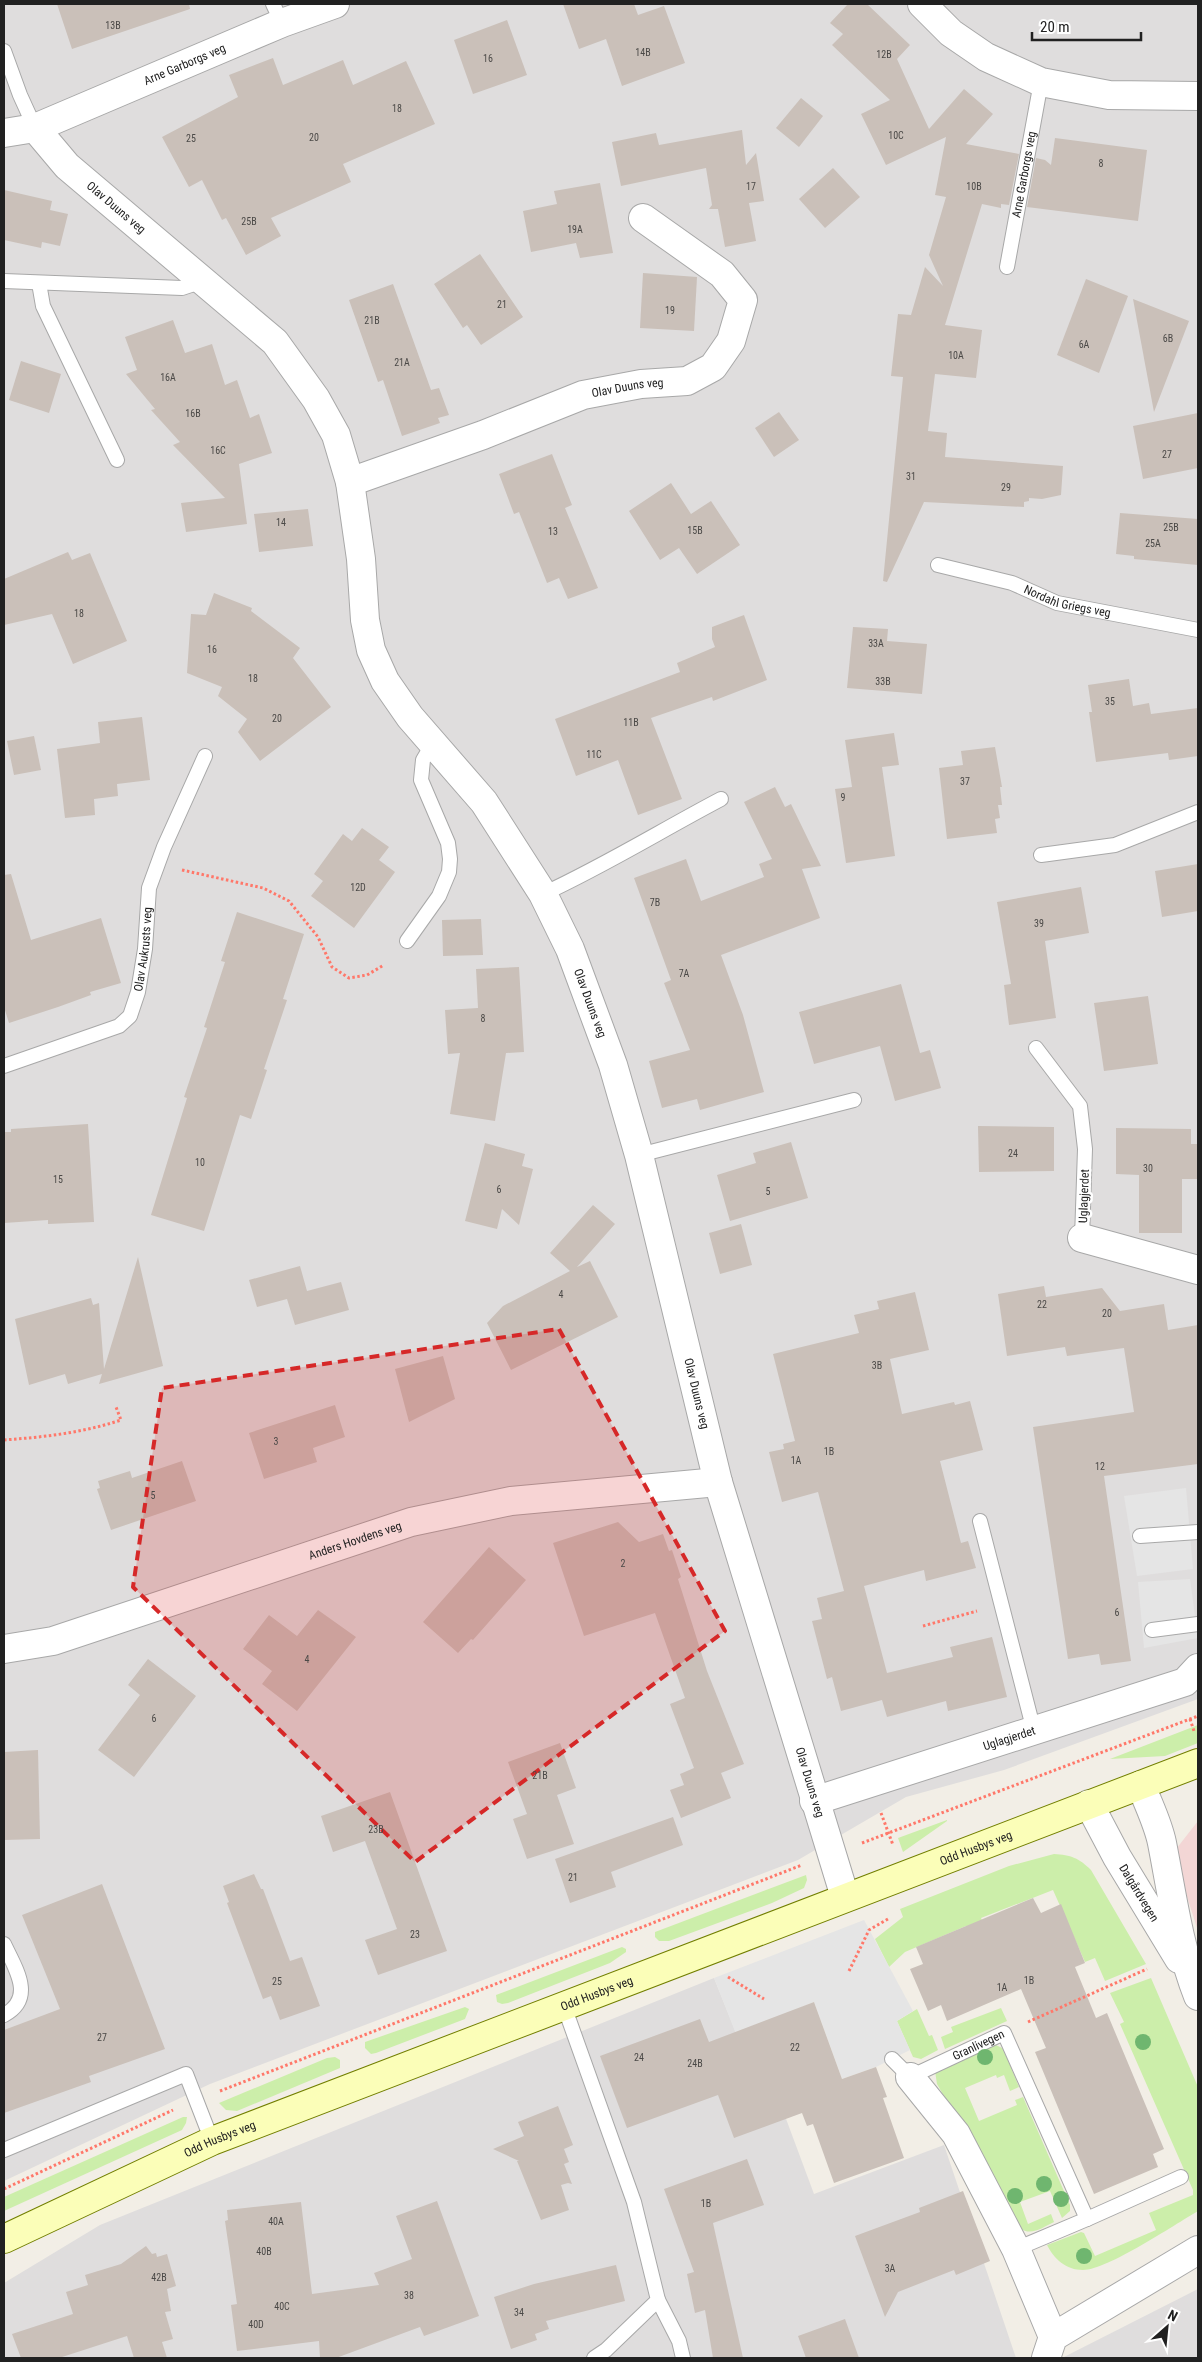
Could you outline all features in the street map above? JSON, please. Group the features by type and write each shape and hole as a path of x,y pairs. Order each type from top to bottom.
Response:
{"street":[{"name":"Arne Garborgs veg","path":"4,133 35,128 278,13 335,4"},
{"path":"922,4 951,33 986,57 1041,82 1109,95 1198,96"},
{"name":"Olav Duuns veg","path":"35,128 67,166 274,342 316,399 336,434 350,482 361,559 365,620 371,650 385,681 410,718 484,802 543,894 570,949 612,1065 639,1155 718,1482 814,1802 845,1897"},
{"name":"Olav Duuns veg","path":"350,482 483,435 583,396 642,384 687,381 713,367 730,341 743,300 722,274 643,218"},
{"name":"Uglagjerdet","path":"1082,1238 1198,1270"},
{"name":"Anders Hovdens veg","path":"4,1649 53,1641 412,1522 510,1501 718,1482"},
{"name":"Uglagjerdet","path":"814,1802 1185,1682 1198,1668"},
{"name":"Odd Husbys veg","path":"4,2239 212,2142 845,1897 1198,1763"},
{"name":"Dalgårdvegen","path":"1141,1785 1161,1841 1167,1874 1195,1988"},
{"name":"Dalgårdvegen","path":"1089,1804 1117,1857 1195,1988"},
{"name":"Granlivegen","path":"901,2068 956,2134 1016,2250 1049,2348 1198,2250"}],"lane":[{"path":"4,51 20,95 35,128"},
{"name":"Arne Garborgs veg","path":"1007,267 1041,82"},
{"path":"4,281 182,288 202,281"},
{"path":"39,283 43,306 117,460"},
{"name":"Nordahl Griegs veg","path":"938,565 1012,583 1057,603 1198,630"},
{"path":"407,941 439,896 449,872 448,843 421,780 423,760 433,743"},
{"name":"Olav Aukrusts veg","path":"4,1066 119,1026 130,1016 138,992 145,949 149,888 157,865 205,756"},
{"path":"543,894 721,799"},
{"path":"1041,855 1114,845 1198,812"},
{"name":"Uglagjerdet","path":"1036,1048 1080,1106 1085,1149 1082,1238"},
{"path":"639,1155 854,1100"},
{"path":"980,1521 1034,1731"},
{"path":"1140,1536 1198,1532"},
{"path":"1152,1630 1198,1624"},
{"path":"4,1944 20,1978 21,1998 16,2009 4,2015"},
{"path":"564,2006 634,2202 658,2300 679,2341 683,2358"},
{"name":"Granlivegen","path":"901,2068 1004,2033 1087,2219"},
{"path":"4,2150 186,2074 212,2142"},
{"path":"1016,2250 1181,2177"},
{"path":"594,2358 606,2350 658,2300"}],"path":[{"path":"157,865 263,888 289,901 318,937 332,967 349,978 367,974 384,965"},
{"path":"4,1440 70,1434 106,1425 121,1420 116,1407"},
{"path":"923,1626 1002,1605"},
{"path":"4,2189 197,2099 831,1854 889,1834 1198,1716"},
{"path":"869,1785 896,1852"},
{"path":"849,1970 869,1930 888,1919 887,1914"},
{"path":"1004,2033 1153,1966"},
{"path":"727,1976 764,1999"}],"highlighted area":[{"path":"559,1329 725,1631 415,1862 133,1587 162,1388"}],"shaded area":[{"path":"4,4 1198,4 1198,1699 1004,1770 906,1797 798,1860 210,2084 4,2181"},
{"path":"1186,1488 1193,1569 1137,1576 1124,1496"},
{"path":"1190,1579 1198,1638 1144,1648 1138,1582"},
{"path":"1198,1821 1198,1931 1173,1853"},
{"path":"864,1920 913,2011 897,2021 910,2050 876,2067 842,2079 814,2002 736,2034 714,1978"},
{"path":"714,1978 748,2062 763,2057 814,2194 944,2145 1016,2358 4,2358 4,2283 100,2225"},
{"path":"1198,2289 1198,2358 1062,2358"}],"green space":[{"path":"1198,1725 1198,1743 1165,1756 1110,1759"},
{"path":"947,1821 903,1852 898,1838"},
{"path":"1054,1854 1074,1858 1091,1870 1146,1964 1105,1981 1095,1958 1085,1962 1053,1890 981,1918 988,1933 966,1926 905,1952 889,1967 875,1939 903,1917 900,1909 1009,1866"},
{"path":"806,1875 807,1880 804,1888 772,1903 669,1941 659,1941 655,1937 655,1932"},
{"path":"622,1947 626,1949 626,1952 610,1963 508,2003 502,2004 497,2002 496,1995"},
{"path":"1151,1978 1198,2087 1198,2211 1108,2263 1094,2268 1077,2270 1061,2263 1047,2245 1081,2232 1084,2233 1095,2256 1156,2230 1149,2213 1193,2195 1193,2190 1120,2024 1124,2022 1110,1993"},
{"path":"465,2007 469,2009 465,2019 376,2053 371,2054 365,2048 365,2042"},
{"path":"1001,2008 1007,2021 945,2049 941,2037 953,2032 951,2027"},
{"path":"917,2009 929,2036 932,2035 938,2050 921,2059 913,2057 897,2021"},
{"path":"996,2045 1002,2048 1005,2053 1019,2087 1010,2091 1004,2075 997,2078 996,2075 965,2088 979,2121 1017,2105 1015,2100 1023,2097 1070,2205 1070,2211 1062,2218 1050,2191 1020,2202 1028,2224 1051,2214 1054,2222 1028,2232 1020,2228 937,2084 935,2071"},
{"path":"335,2057 340,2060 340,2068 237,2111 226,2110 219,2103 327,2058"},
{"path":"183,2117 187,2117 182,2130 4,2211 4,2197"}],"building":[{"path":"57,4 189,4 190,9 72,49"},
{"path":"563,4 634,4 638,15 664,6 685,63 622,86 606,39 579,49"},
{"path":"848,4 867,4 910,45 897,59 929,129 964,89 993,114 966,144 1019,154 1009,205 1001,204 1001,208 982,204 945,325 982,330 976,378 935,374 928,431 947,433 945,457 1063,466 1061,495 1042,499 1029,498 1029,501 1024,502 1024,507 924,502 887,582 883,581 903,377 891,376 898,314 911,315 925,267 943,286 929,255 946,197 935,195 946,137 886,165 861,114 890,100 832,45 843,34 830,23"},
{"path":"507,20 527,75 473,94 454,40"},
{"path":"273,58 283,85 343,60 353,85 406,61 435,124 343,164 351,182 271,218 281,236 246,255 226,218 222,220 202,180 189,187 162,137 238,97 229,75"},
{"path":"801,98 823,116 799,147 776,128"},
{"path":"742,130 746,165 756,153 764,201 749,203 756,241 725,247 718,209 709,209 712,205 706,168 621,186 612,142 656,133 659,145"},
{"path":"1055,138 1147,150 1138,221 1027,207 1036,158 1045,160 1051,165"},
{"path":"833,168 860,197 825,228 799,199"},
{"path":"600,183 613,253 580,258 576,243 531,252 523,211 557,204 554,191"},
{"path":"4,190 52,201 50,210 68,214 60,246 42,242 41,248 4,240"},
{"path":"480,254 523,317 481,345 467,325 463,328 434,284"},
{"path":"643,273 697,277 694,331 640,328"},
{"path":"1086,279 1128,296 1099,373 1057,355"},
{"path":"393,284 431,390 439,388 449,415 438,418 440,423 402,436 383,380 378,382 349,300"},
{"path":"1133,299 1189,321 1154,412"},
{"path":"173,320 185,353 212,344 225,385 237,380 250,418 259,414 272,453 239,464 247,524 186,532 181,503 225,498 173,445 180,442 151,410 155,409 126,374 137,370 125,337"},
{"path":"21,361 61,374 49,413 9,400"},
{"path":"779,412 799,440 774,457 755,428"},
{"path":"1198,413 1198,468 1143,479 1133,426"},
{"path":"552,454 572,505 565,508 598,588 568,599 559,578 547,583 519,512 514,514 499,474"},
{"path":"671,483 691,514 711,501 740,545 697,574 679,548 660,560 629,511"},
{"path":"308,509 313,546 259,552 254,514"},
{"path":"1120,513 1198,519 1198,565 1134,559 1134,556 1116,554"},
{"path":"68,552 72,560 90,553 127,641 73,664 52,614 4,625 4,579"},
{"path":"214,593 252,608 251,611 300,648 293,658 331,707 260,761 238,732 247,719 218,696 222,687 187,673 191,614 206,615"},
{"path":"744,615 767,680 713,701 712,697 651,718 682,799 638,815 618,760 576,776 555,719 680,672 677,663 715,647 712,639 712,627"},
{"path":"853,627 888,629 887,641 927,644 922,694 847,688"},
{"path":"1129,679 1133,706 1149,703 1151,714 1198,708 1198,756 1169,760 1168,753 1096,762 1089,712 1092,712 1088,685"},
{"path":"142,717 150,780 117,784 118,796 94,799 95,815 65,818 57,749 100,743 98,722"},
{"path":"894,733 899,765 882,767 895,856 846,863 835,789 852,787 845,740"},
{"path":"34,736 41,770 14,775 7,741"},
{"path":"995,747 1002,787 1000,787 1002,805 998,805 1000,818 995,819 997,833 947,839 939,768 963,765 961,751"},
{"path":"775,787 785,807 791,804 821,866 802,869 820,918 721,955 743,1015 764,1092 700,1110 697,1099 662,1108 649,1061 690,1050 664,983 671,980 634,878 686,859 701,901 764,877 759,864 772,859 744,802"},
{"path":"362,828 389,847 379,860 395,872 354,928 311,896 323,881 314,874 343,834 352,841"},
{"path":"1198,864 1198,911 1162,917 1155,871"},
{"path":"11,874 31,940 101,918 121,983 90,992 91,995 9,1023 4,1007 4,875"},
{"path":"1081,887 1089,933 1045,941 1056,1018 1009,1025 1004,985 1011,984 997,902"},
{"path":"237,912 304,934 283,999 287,1000 264,1069 267,1070 251,1119 240,1115 204,1231 151,1215 187,1098 184,1097 207,1028 204,1027 225,962 221,961"},
{"path":"481,919 483,955 443,956 442,920"},
{"path":"519,967 524,1052 506,1053 495,1121 450,1114 460,1053 448,1054 445,1010 478,1008 476,969"},
{"path":"901,984 920,1053 930,1050 941,1088 895,1101 880,1046 814,1064 799,1012"},
{"path":"1148,996 1158,1064 1104,1071 1094,1003"},
{"path":"88,1124 94,1222 48,1224 48,1220 4,1223 4,1132 11,1132 11,1129"},
{"path":"978,1126 1054,1127 1054,1171 979,1172"},
{"path":"1116,1128 1191,1129 1191,1144 1198,1144 1198,1179 1182,1179 1182,1233 1139,1233 1139,1175 1116,1174"},
{"path":"791,1142 808,1198 730,1221 717,1175 756,1163 753,1153"},
{"path":"485,1143 525,1154 522,1166 533,1169 519,1225 502,1209 497,1229 465,1221"},
{"path":"593,1205 615,1224 577,1267 590,1261 618,1317 511,1370 487,1323 503,1306 570,1271 550,1253"},
{"path":"741,1224 752,1265 720,1274 709,1233"},
{"path":"138,1257 163,1366 99,1384 102,1374 68,1384 65,1374 29,1385 15,1319 91,1298 93,1305 99,1303 104,1369"},
{"path":"300,1266 307,1291 341,1282 349,1310 295,1325 287,1299 257,1307 249,1280"},
{"path":"1044,1286 1046,1297 1102,1288 1120,1311 1164,1304 1168,1330 1198,1325 1198,1464 1104,1476 1131,1661 1101,1665 1099,1654 1068,1659 1033,1427 1134,1412 1124,1348 1067,1356 1065,1347 1007,1356 998,1294"},
{"path":"915,1292 929,1350 890,1359 902,1414 954,1402 955,1405 970,1401 983,1450 940,1461 961,1543 968,1541 976,1568 926,1581 924,1570 864,1586 887,1673 953,1657 950,1647 992,1637 1007,1697 948,1711 946,1701 887,1717 882,1700 841,1711 832,1677 827,1679 812,1621 822,1619 817,1598 844,1591 818,1492 782,1502 769,1452 784,1449 783,1444 795,1441 773,1354 859,1333 854,1315 879,1309 877,1301"},
{"path":"443,1356 455,1399 409,1422 395,1369"},
{"path":"335,1405 345,1437 313,1448 317,1462 264,1479 249,1433"},
{"path":"182,1461 196,1501 111,1530 97,1489 100,1488 98,1481 130,1471 132,1478"},
{"path":"618,1522 639,1542 663,1534 669,1551 672,1550 681,1577 678,1579 707,1671 744,1764 721,1773 731,1798 681,1818 670,1790 684,1785 680,1774 694,1768 670,1704 685,1698 655,1613 584,1636 553,1543"},
{"path":"489,1547 526,1580 473,1640 471,1639 458,1653 423,1622"},
{"path":"318,1610 356,1637 297,1711 262,1684 272,1671 243,1649 269,1615 297,1636"},
{"path":"148,1659 196,1696 134,1777 98,1750 140,1695 128,1685"},
{"path":"560,1743 576,1788 557,1795 574,1844 527,1859 513,1819 527,1814 508,1762"},
{"path":"38,1750 40,1839 4,1840 4,1752"},
{"path":"390,1792 447,1951 378,1975 365,1940 397,1929 365,1841 333,1852 321,1816"},
{"path":"673,1817 683,1845 611,1872 616,1887 570,1903 555,1859"},
{"path":"254,1874 261,1889 263,1889 290,1961 302,1957 320,2006 280,2020 271,1996 263,1999 227,1903 229,1902 223,1886"},
{"path":"102,1884 165,2049 89,2076 91,2082 4,2113 4,2030 60,2009 22,1915"},
{"path":"1033,1898 1041,1913 1061,1904 1085,1963 1075,1967 1096,2018 1107,2013 1164,2149 1153,2154 1158,2167 1094,2194 1035,2052 1046,2048 1021,1989 947,2021 941,2005 928,2011 910,1969 923,1964 916,1947"},
{"path":"814,2002 842,2079 876,2067 887,2097 883,2098 904,2158 834,2183 813,2124 807,2126 802,2113 734,2138 718,2095 627,2128 600,2056 700,2019 709,2042"},
{"path":"558,2106 573,2145 564,2149 569,2162 564,2164 572,2184 561,2185 569,2210 541,2220 517,2161 519,2161 493,2149 524,2136 518,2122"},
{"path":"747,2159 764,2205 713,2223 743,2358 713,2358 705,2310 695,2313 687,2274 694,2272 664,2189"},
{"path":"963,2191 990,2261 956,2275 954,2270 898,2292 885,2317 855,2236 920,2212 919,2208"},
{"path":"437,2201 479,2316 424,2336 420,2327 336,2358 320,2358 319,2341 237,2351 231,2305 237,2304 225,2221 228,2220 227,2210 301,2202 312,2294 379,2285 374,2273 412,2259 396,2216"},
{"path":"146,2246 152,2254 156,2253 157,2257 167,2254 176,2286 167,2289 171,2311 165,2312 173,2339 162,2342 167,2358 134,2358 127,2336 59,2358 21,2358 12,2334 73,2314 66,2292 88,2285 85,2275 121,2264"},
{"path":"616,2265 625,2301 546,2321 549,2329 535,2334 537,2340 511,2349 494,2297 534,2284"},
{"path":"845,2319 859,2358 806,2358 798,2336"}]}
